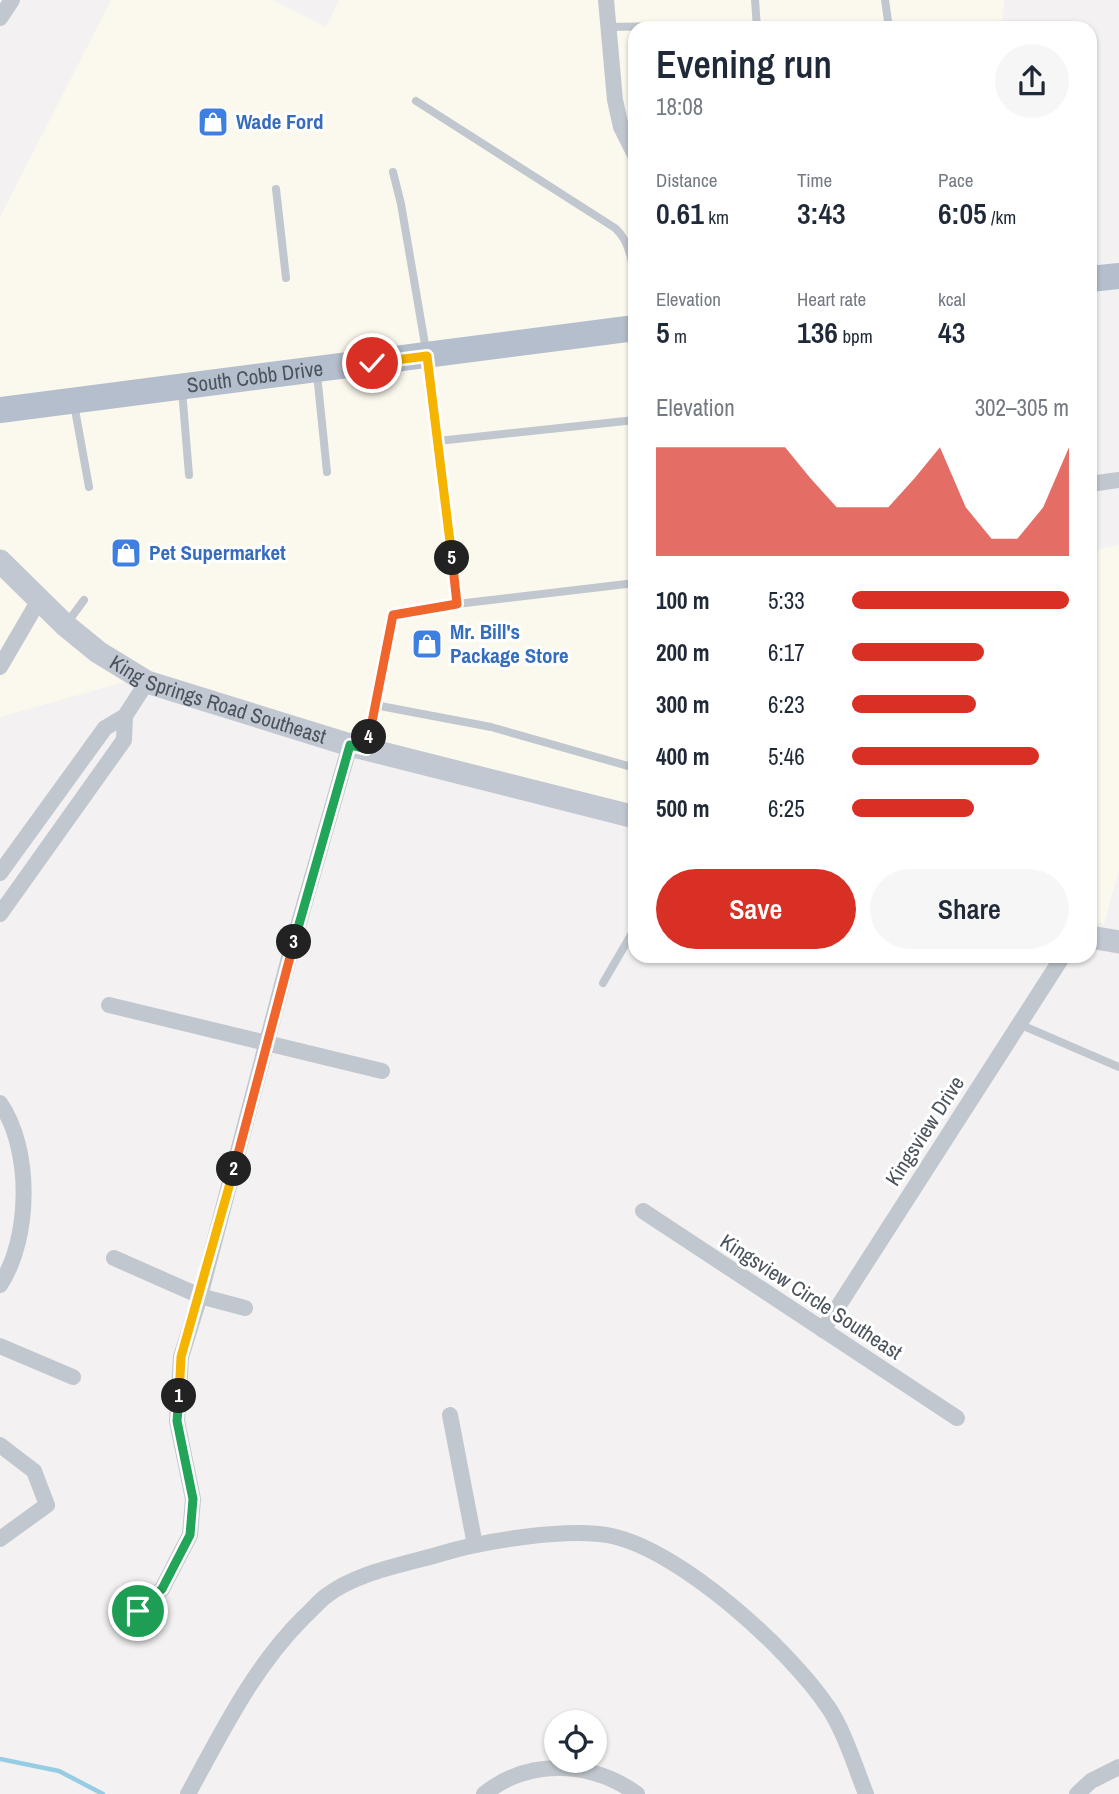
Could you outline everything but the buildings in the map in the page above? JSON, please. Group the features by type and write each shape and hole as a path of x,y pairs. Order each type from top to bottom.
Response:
{"main road":[{"path":"1097,278 1119,276"},
{"name":"South Cobb Drive","path":"0,410 628,329"}],"street":[{"path":"0,18 12,0"},
{"path":"606,0 615,100 621,127 628,141"},
{"path":"1097,483 1119,480"},
{"name":"King Springs Road Southeast","path":"0,561 65,625 98,652 147,682 358,747 628,815"},
{"path":"0,667 39,600"},
{"path":"0,873 105,728 125,716 147,682"},
{"path":"0,914 124,740 125,716"},
{"path":"138,1611 162,1589 190,1535 193,1499 177,1421 181,1357 200,1296 290,954 358,747"},
{"path":"44,813 62,826"},
{"path":"1097,938 1119,942"},
{"name":"Kingsview Drive","path":"823,1330 1058,963"},
{"path":"109,1004 382,1071"},
{"path":"0,1102 9,1115 24,1174 21,1231 11,1269 0,1285"},
{"name":"Kingsview Circle Southeast","path":"643,1211 957,1418"},
{"path":"114,1258 200,1296 245,1308"},
{"path":"0,1346 73,1377"},
{"path":"450,1415 475,1545"},
{"path":"0,1445 34,1471 47,1505 0,1539"},
{"path":"188,1794 243,1693 288,1633 326,1595 359,1578 475,1545 567,1533 612,1536 659,1554 768,1636 798,1667 830,1709 866,1794"},
{"path":"1077,1794 1091,1781 1119,1767"},
{"path":"484,1794 510,1778 530,1770 554,1768 600,1773 637,1794"}],"lane":[{"path":"755,0 756,21"},
{"path":"885,0 888,21"},
{"path":"610,27 628,27"},
{"path":"416,101 615,228 625,237 628,246"},
{"path":"393,172 427,356 457,604"},
{"path":"276,189 286,278"},
{"path":"317,370 327,472"},
{"path":"181,387 189,475"},
{"path":"74,401 89,487"},
{"path":"438,441 628,420"},
{"path":"358,747 375,705 393,615 457,604 628,584"},
{"path":"65,625 84,600"},
{"path":"375,705 491,727 628,766"},
{"path":"603,983 628,940"},
{"path":"1019,1024 1119,1067"}],"shaded area":[{"path":"111,0 272,0 326,27 339,0 1004,0 1002,21 628,21 628,809 139,678 0,717 0,217"},
{"path":"1119,545 1119,871 1104,924 1097,922 1097,550"}],"waterway":[{"path":"0,1759 59,1771 103,1794"}],"place":[{"name":"Wade Ford","path":"213,122"},
{"name":"Pet Supermarket","path":"126,553"},
{"name":"Mr. Bill's Package Store","path":"427,644"}],"route":[{"path":"138,1611 162,1589 190,1535 193,1499 177,1421 181,1357 200,1296 290,954 350,745 366,749 393,615 457,604 427,356 372,363"}]}
